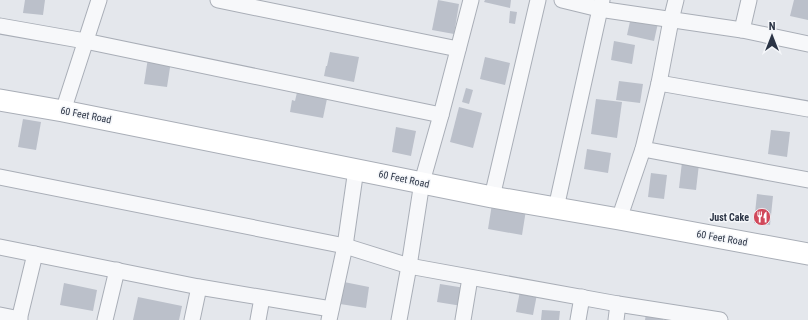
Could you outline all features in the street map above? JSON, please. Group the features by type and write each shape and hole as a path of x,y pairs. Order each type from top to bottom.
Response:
{"street":[{"path":"63,111 98,0"},
{"path":"218,0 458,49"},
{"path":"399,320 422,182 472,0"},
{"path":"492,197 538,0"},
{"path":"562,0 600,4 671,20 742,30 808,44"},
{"path":"619,219 642,149 659,82 676,0"},
{"path":"742,30 749,0"},
{"path":"556,208 600,4"},
{"path":"0,26 85,41 441,114"},
{"path":"659,82 808,109"},
{"name":"60 Feet Road","path":"0,100 63,111 492,197 808,254"},
{"path":"642,149 808,180"},
{"path":"0,247 199,287 262,298 330,315 345,246 356,169"},
{"path":"0,177 345,246 409,266 582,298 720,320"},
{"path":"0,315 20,319 34,254"},
{"path":"105,320 117,270"},
{"path":"463,320 470,278"},
{"path":"192,320 199,287"},
{"path":"258,320 262,298"},
{"path":"578,320 582,298"},
{"path":"616,320 618,304"}],"building":[{"path":"25,0 45,0 43,15 23,13"},
{"path":"438,0 459,4 454,34 432,30"},
{"path":"485,0 511,0 510,8 484,2"},
{"path":"794,0 808,0 808,20 790,16"},
{"path":"510,11 517,12 515,24 509,23"},
{"path":"631,17 658,23 654,41 627,35"},
{"path":"614,41 635,45 632,64 611,60"},
{"path":"330,52 359,57 354,82 324,76"},
{"path":"485,57 510,63 505,85 480,79"},
{"path":"148,58 171,61 167,87 144,84"},
{"path":"619,81 643,84 640,103 616,100"},
{"path":"298,88 328,94 323,118 290,112 292,100 295,101"},
{"path":"466,88 473,90 469,104 462,102"},
{"path":"596,99 622,102 617,138 591,134"},
{"path":"459,107 482,113 473,148 450,142"},
{"path":"23,119 41,122 36,150 18,147"},
{"path":"396,127 416,131 411,156 392,152"},
{"path":"771,130 790,132 787,157 768,154"},
{"path":"587,149 611,153 608,173 584,169"},
{"path":"682,162 699,164 696,190 679,188"},
{"path":"651,173 667,175 664,199 648,197"},
{"path":"757,194 773,196 770,225 754,223"},
{"path":"492,204 526,210 522,235 488,229"},
{"path":"344,282 369,287 366,308 340,304"},
{"path":"64,283 97,290 93,311 60,305"},
{"path":"440,284 465,288 462,306 437,302"},
{"path":"520,291 537,294 533,315 516,312"},
{"path":"138,297 182,306 179,320 133,320"},
{"path":"542,310 560,311 559,320 541,320"},
{"path":"646,314 664,316 663,320 645,320"}],"place":[{"name":"Just Cake","path":"762,217"}]}
